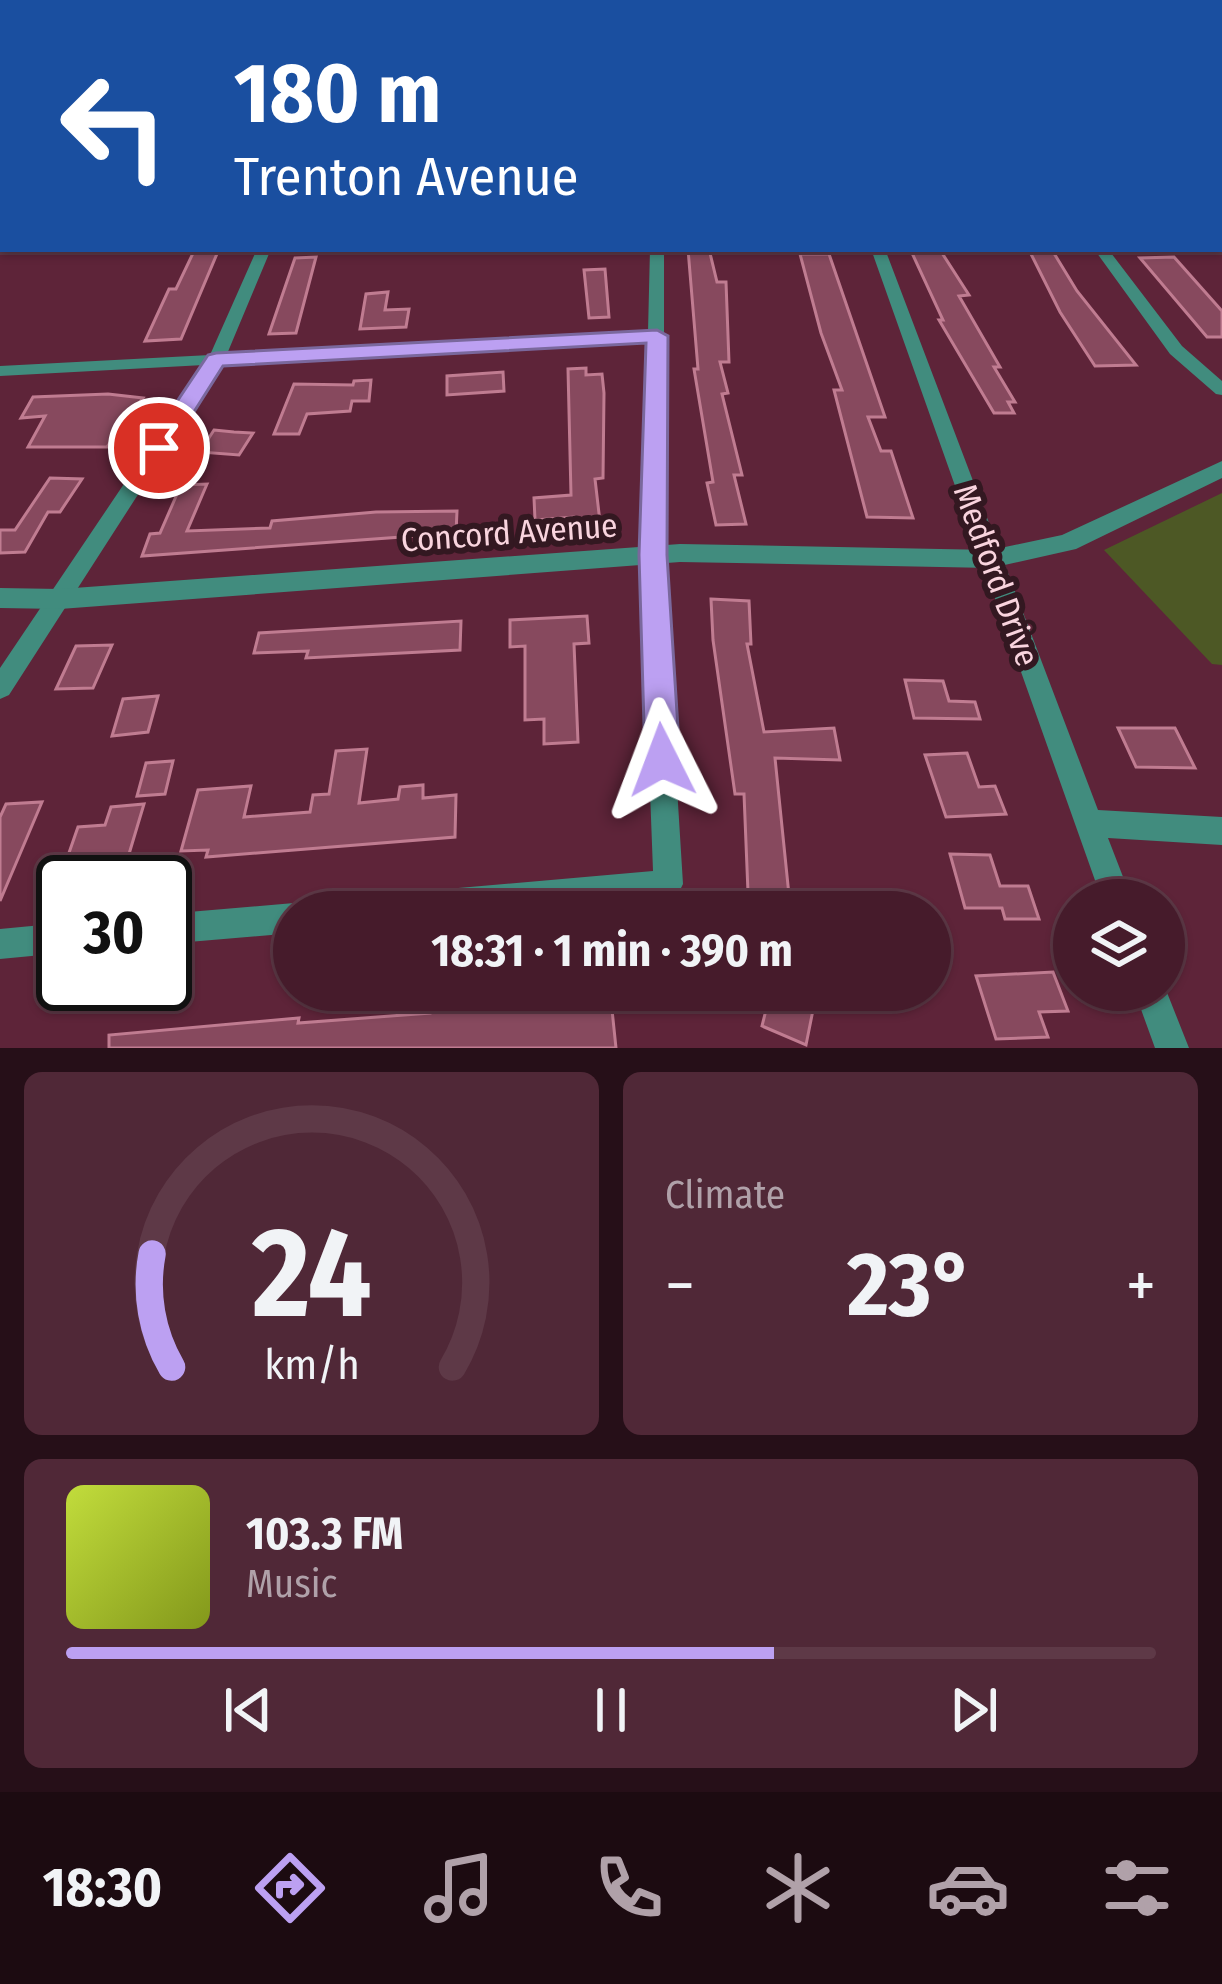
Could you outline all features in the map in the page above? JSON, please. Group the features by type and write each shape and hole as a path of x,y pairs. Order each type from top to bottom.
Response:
{"street":[{"path":"0,688 216,360 263,252"},
{"path":"588,891 665,884 653,555 657,252"},
{"name":"Medford Drive","path":"879,252 1109,879"},
{"path":"1103,252 1176,350 1222,390"},
{"path":"0,371 657,336"},
{"name":"Concord Avenue","path":"0,598 60,599 653,555 991,559 1067,543 1222,470"},
{"path":"1089,823 1222,831"},
{"path":"192,926 273,919"},
{"path":"0,944 36,941"},
{"path":"1158,1011 1172,1048"}],"green space":[{"path":"1222,493 1222,665 1212,664 1104,550"}],"building":[{"path":"194,252 218,252 181,339 145,341 169,289 176,289"},
{"path":"688,252 710,252 717,282 726,282 729,362 720,362 728,393 722,394 742,475 734,475 746,524 716,525 707,483 713,482 694,369 698,369"},
{"path":"1030,252 1053,252 1077,291 1136,365 1095,366 1060,312"},
{"path":"912,253 942,253 969,295 959,296 1000,367 994,367 1015,402 1008,402 1014,413 994,413 939,320 943,320"},
{"path":"800,254 829,254 885,417 868,417 881,451 891,451 913,518 867,517 834,390 842,390"},
{"path":"316,257 296,333 269,334 295,258"},
{"path":"1174,257 1222,311 1222,337 1207,337 1140,258"},
{"path":"605,269 609,317 589,318 584,270"},
{"path":"388,292 385,310 409,309 406,327 360,329 366,294"},
{"path":"586,368 586,375 602,374 604,393 603,478 595,479 600,522 575,524 574,517 535,520 534,498 571,495 568,369"},
{"path":"503,372 504,391 447,395 447,376"},
{"path":"371,380 369,401 352,401 350,411 307,414 299,434 274,434 294,384 353,385"},
{"path":"108,394 143,398 107,447 28,447 45,416 21,418 33,397"},
{"path":"214,430 253,433 239,455 200,452"},
{"path":"50,478 82,479 60,512 48,512 25,552 0,553 0,530 15,530"},
{"path":"207,484 187,531 270,528 272,521 376,512 457,511 456,533 142,556 150,534 160,533 181,485"},
{"path":"711,599 749,601 751,644 747,644 764,732 834,728 840,760 775,758 789,891 748,891 744,794 735,794"},
{"path":"587,616 589,643 574,644 578,742 544,744 544,719 525,720 525,646 510,647 510,620"},
{"path":"461,621 460,650 306,658 308,651 254,653 259,633"},
{"path":"112,645 93,688 56,689 76,646"},
{"path":"905,680 943,681 949,701 975,702 980,719 914,718"},
{"path":"158,696 148,732 112,736 123,699"},
{"path":"1118,728 1175,728 1195,768 1136,767"},
{"path":"367,749 359,803 398,799 400,787 423,785 423,798 456,795 455,837 206,857 208,850 181,851 198,790 251,786 244,817 310,812 313,795 329,794 336,751"},
{"path":"967,753 979,787 995,786 1006,814 946,817 925,755"},
{"path":"173,761 165,794 137,796 146,763"},
{"path":"42,802 0,901 0,817 6,804"},
{"path":"144,804 129,855 68,855 78,827 105,825 111,807"},
{"path":"950,854 990,855 1000,886 1028,886 1039,919 1005,919 1002,908 965,908"},
{"path":"1053,972 1053,1011 1068,1011 1039,1012 1048,1037 996,1039 976,976"},
{"path":"612,1011 616,1048 109,1048 109,1035 299,1018 298,1023 430,1013"},
{"path":"766,1011 813,1011 806,1045 762,1026"}],"route":[{"path":"159,448 216,360 657,336 653,555 662,760"}]}
